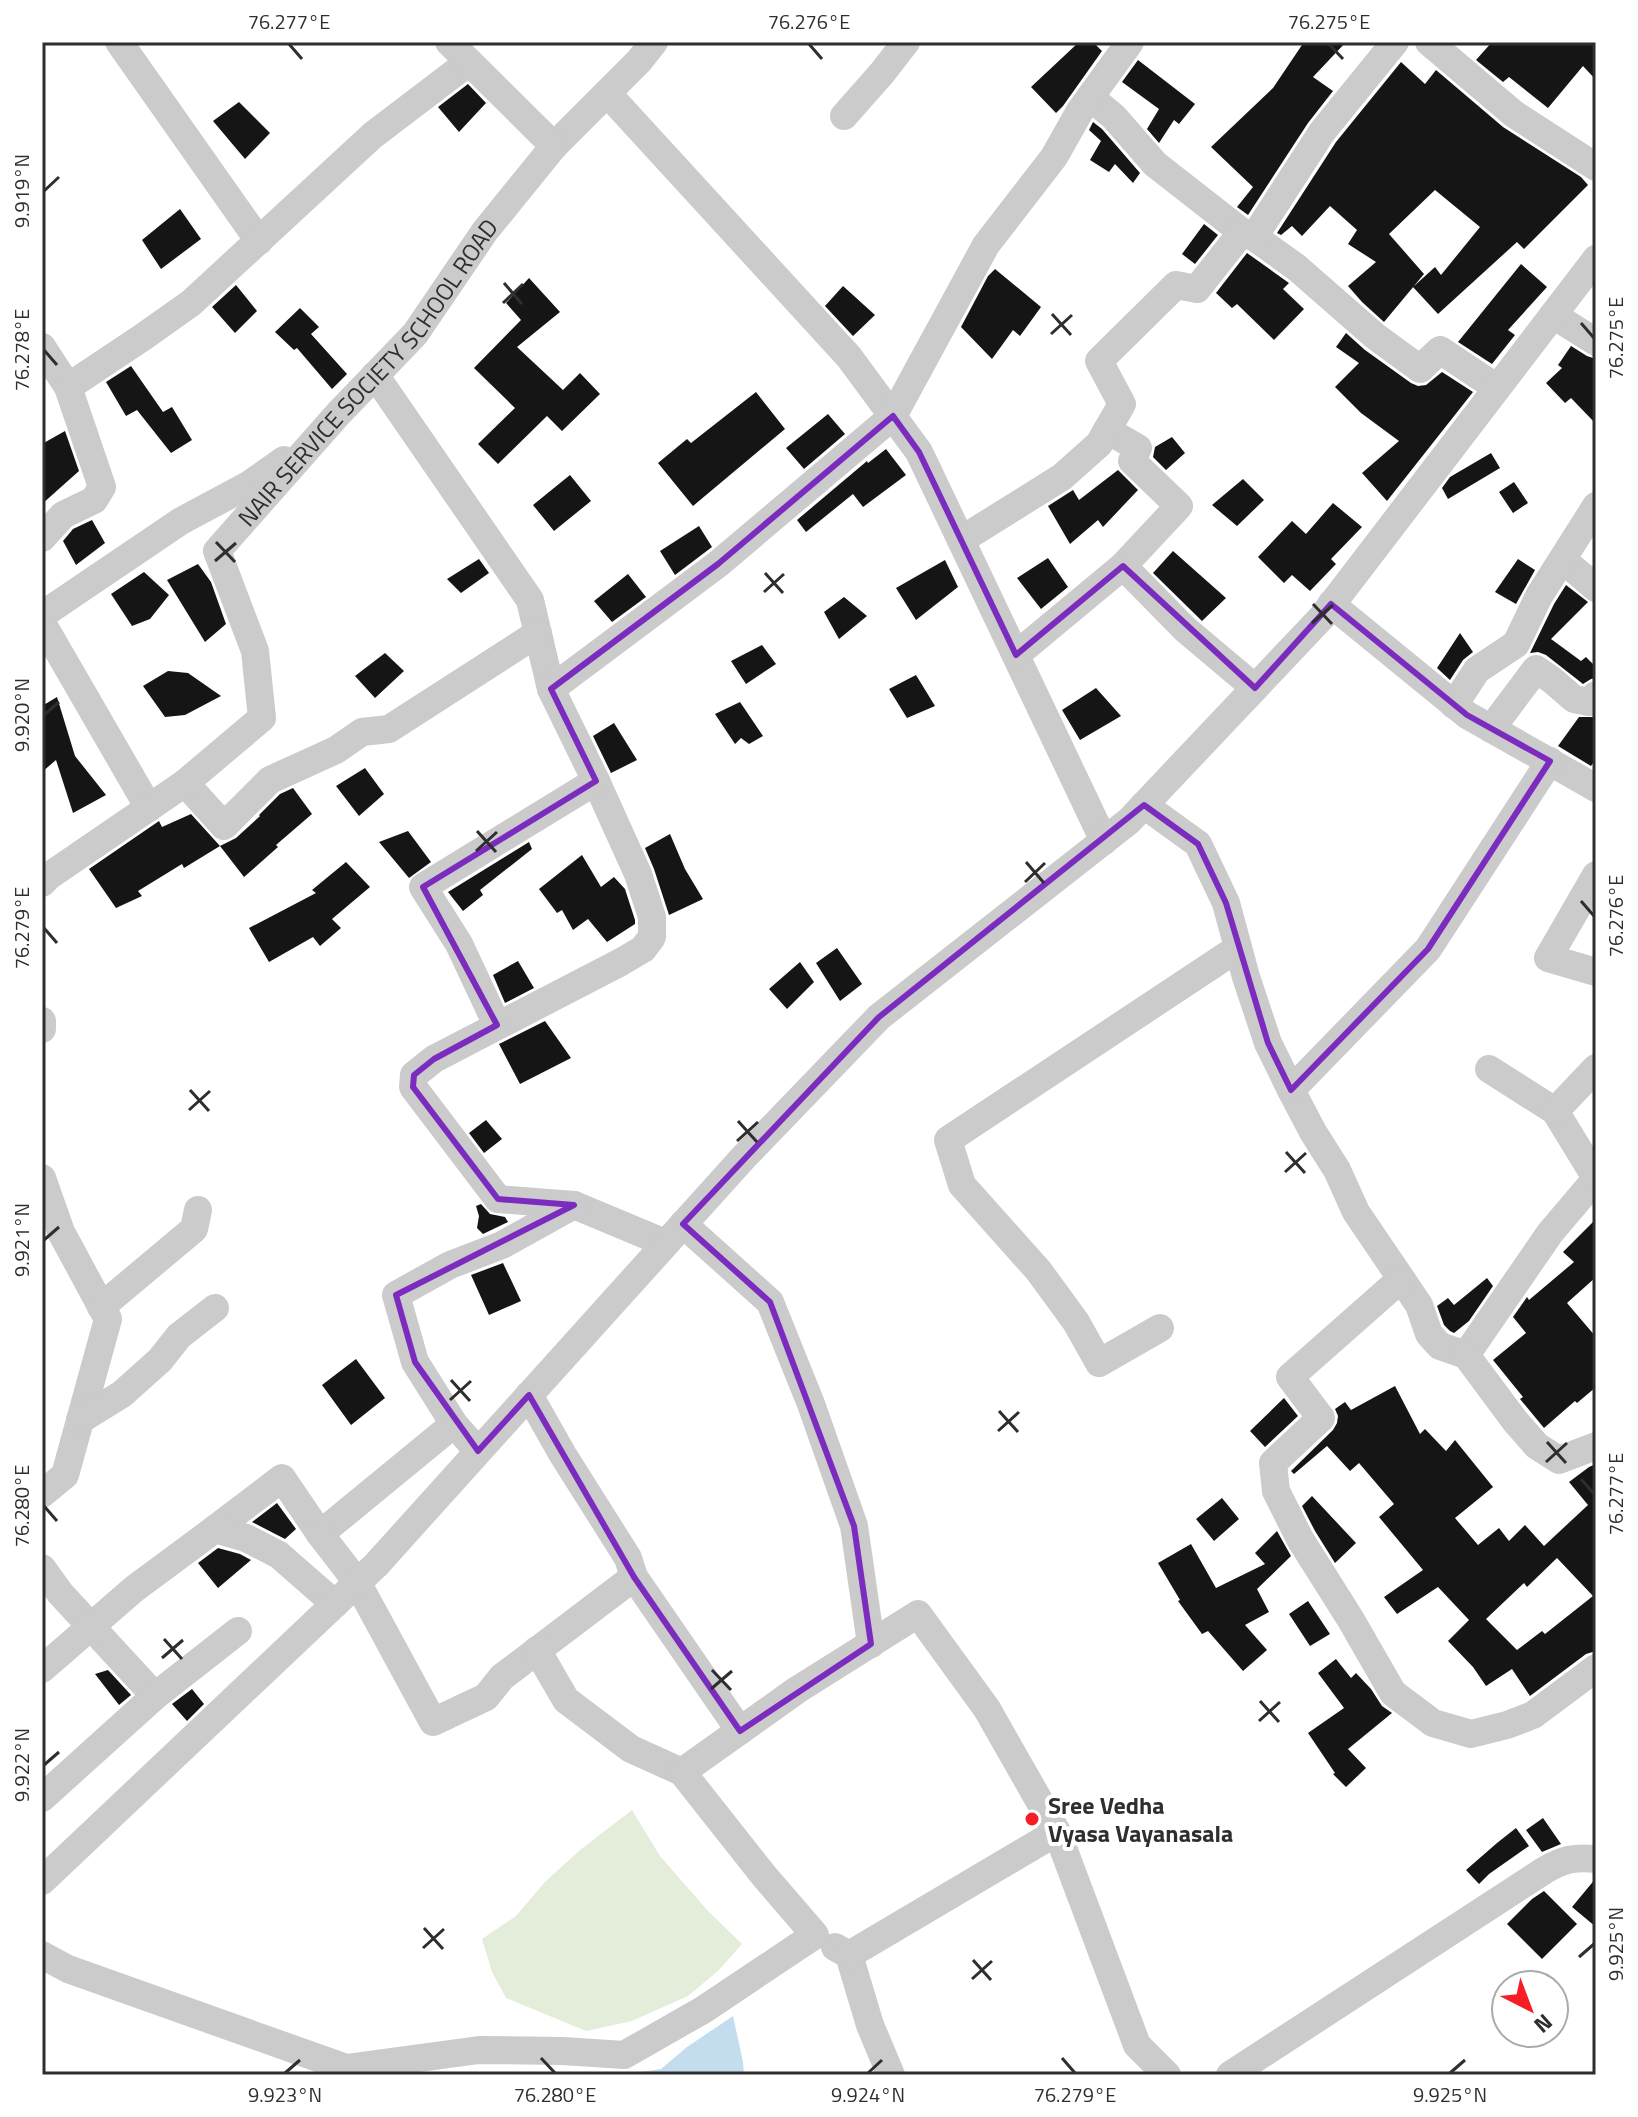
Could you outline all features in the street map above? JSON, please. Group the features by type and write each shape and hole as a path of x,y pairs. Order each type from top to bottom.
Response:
{"street":[{"path":"119,42 259,241"},
{"path":"449,42 554,146"},
{"name":"NAIR SERVICE SOCIETY SCHOOL ROAD","path":"42,883 185,783 262,718 255,651 217,551 317,437 415,334 485,231 554,146 654,42"},
{"path":"844,116 906,42"},
{"path":"551,689 718,564 893,416 986,245 1054,157 1090,97 1130,42"},
{"path":"961,540 1062,477 1099,444 1122,404 1099,361 1176,285 1197,289 1248,234 1322,132 1395,42"},
{"path":"1429,42 1514,114 1596,167"},
{"path":"68,387 191,303 373,135 469,62"},
{"path":"607,93 849,357 919,452 1104,841"},
{"path":"1090,97 1114,117 1155,164 1296,267 1375,336 1420,369 1440,350 1497,388"},
{"path":"42,1881 376,1565 743,1158 879,1017 1129,821 1322,617 1596,259"},
{"path":"1553,315 1596,342"},
{"path":"42,347 68,387 102,487 94,500 63,515 42,538"},
{"path":"375,375 530,600 551,689 638,874 652,917 652,937 643,949 434,1059 414,1075 413,1087 498,1199 574,1205 674,1234 770,1302 811,1404 854,1526 871,1644"},
{"path":"1016,655 1123,566 1179,506 1132,461 1138,448 1107,430"},
{"path":"42,615 181,521 250,484 317,437"},
{"path":"1454,705 1477,670 1516,644 1539,596 1596,506"},
{"path":"1563,560 1596,588"},
{"path":"1123,566 1185,629 1255,688"},
{"path":"1331,604 1454,705 1596,788"},
{"path":"42,623 149,808"},
{"path":"185,783 224,826 270,780 336,750 362,732 389,729 538,633"},
{"path":"1491,729 1536,669 1574,699 1589,702 1596,695"},
{"path":"1291,1090 1428,949 1550,761"},
{"path":"497,1025 459,944 423,887 596,781"},
{"path":"1144,805 1198,844 1226,903 1268,1043 1313,1132 1337,1170 1356,1212 1419,1305 1429,1334 1440,1346 1466,1355 1537,1446 1559,1460 1596,1446"},
{"path":"1596,875 1548,958 1596,972"},
{"path":"1160,1328 1099,1363 1076,1322 1038,1270 962,1185 948,1140 1238,948"},
{"path":"42,1021 42,1029"},
{"path":"1555,1111 1596,1068"},
{"path":"1466,1355 1550,1233 1596,1181 1555,1111 1489,1069"},
{"path":"42,1178 52,1238 108,1319 65,1475 42,1494"},
{"path":"478,1451 454,1424 415,1362 396,1295 450,1265 502,1245 574,1205"},
{"path":"101,1307 194,1229 198,1210"},
{"path":"1401,1279 1290,1377 1321,1418 1273,1463 1276,1491 1300,1539 1393,1693 1433,1723 1471,1734 1507,1725 1533,1715 1596,1668"},
{"path":"80,1420 122,1394 160,1360 179,1336 215,1308"},
{"path":"529,1395 628,1558 634,1577 740,1731"},
{"path":"320,1534 454,1424"},
{"path":"42,1669 134,1589 282,1478 357,1582 433,1722 486,1697 502,1677 634,1577"},
{"path":"215,1529 246,1538 279,1555 335,1604"},
{"path":"42,1568 60,1593 155,1696"},
{"path":"682,1772 797,1690 918,1614 987,1709 1057,1832 1137,2045 1167,2075"},
{"path":"42,1798 155,1696 238,1631"},
{"path":"537,1650 566,1700 631,1749 682,1772 815,1935 849,1955 870,2025 891,2075"},
{"path":"849,1955 1057,1832"},
{"path":"1230,2075 1545,1870 1562,1860 1579,1857 1596,1859"},
{"path":"42,1955 68,1969 346,2068 479,2050 624,2055 703,2010 815,1935"}],"highlighted area":[{"path":"893,416 919,452 1016,655 1123,566 1255,688 1331,604 1467,715 1550,761 1428,949 1291,1090 1268,1043 1226,903 1198,844 1144,805 879,1017 683,1224 770,1302 854,1526 871,1644 740,1731 634,1577 529,1395 478,1451 415,1362 396,1295 574,1205 498,1199 413,1087 414,1075 434,1059 497,1025 423,887 596,781 551,689 718,564"}],"green space":[{"path":"632,1810 660,1856 742,1944 718,1971 688,1996 632,2021 586,2031 506,1998 492,1972 482,1939 516,1916 545,1882 580,1850"}],"water":[{"path":"733,2016 744,2075 621,2075 661,2069"}],"building":[{"path":"1079,42 1093,42 1102,51 1056,113 1031,87"},
{"path":"1304,42 1346,42 1313,77 1333,91 1308,123 1248,215 1237,207 1253,187 1211,147 1273,88"},
{"path":"1492,42 1596,42 1596,80 1583,66 1548,108 1509,77 1503,82 1476,60"},
{"path":"1138,60 1195,104 1179,124 1174,120 1159,143 1147,129 1159,109 1122,82"},
{"path":"1401,62 1425,84 1436,70 1503,127 1581,177 1588,185 1524,249 1517,242 1438,314 1413,287 1384,322 1348,286 1376,262 1348,244 1357,230 1330,206 1302,236 1292,226 1281,235 1277,233 1336,142","holes":["1435,190 1480,227 1441,275 1435,267 1414,286 1424,274 1389,234"]},
{"path":"468,84 486,103 459,132 438,107"},
{"path":"239,102 270,133 245,159 213,121"},
{"path":"1093,122 1140,173 1133,183 1115,164 1109,172 1090,160 1101,141 1089,130"},
{"path":"180,209 201,239 161,269 142,240"},
{"path":"1204,224 1218,235 1195,264 1182,254"},
{"path":"1247,253 1289,283 1283,289 1304,309 1274,340 1237,304 1232,308 1216,293"},
{"path":"1521,264 1547,287 1508,330 1515,335 1492,364 1458,342"},
{"path":"995,269 1041,307 1020,336 1013,330 992,359 961,327 988,276"},
{"path":"529,278 560,312 517,347 563,390 580,373 600,394 562,431 547,416 498,464 478,444 515,408 474,368 521,320 506,303"},
{"path":"236,285 257,311 235,333 212,307"},
{"path":"843,286 875,315 853,336 825,306"},
{"path":"300,308 319,327 311,334 347,374 332,389 297,348 294,350 275,332"},
{"path":"1346,333 1411,383 1426,385 1442,372 1473,392 1387,501 1362,473 1399,441 1361,413 1335,387 1359,363 1336,347"},
{"path":"1571,346 1596,359 1596,424 1571,398 1565,403 1546,383 1562,368 1558,365"},
{"path":"131,366 163,412 172,407 192,440 171,453 137,410 126,416 106,382"},
{"path":"756,392 785,429 693,506 658,463 687,439 691,443"},
{"path":"828,414 845,434 804,469 786,448"},
{"path":"65,431 79,471 42,504 42,444"},
{"path":"1172,437 1185,453 1166,470 1153,457 1155,447"},
{"path":"886,449 906,475 863,507 853,494 806,532 797,520 867,461"},
{"path":"1491,453 1500,468 1448,499 1442,488 1450,477"},
{"path":"1118,470 1138,490 1103,527 1098,520 1070,544 1048,506 1073,490 1079,500"},
{"path":"570,475 591,501 554,531 533,505"},
{"path":"1243,479 1264,500 1237,526 1212,505"},
{"path":"1514,482 1528,503 1513,513 1499,492"},
{"path":"1333,503 1362,527 1331,559 1336,564 1310,591 1292,575 1284,583 1258,557 1292,521 1306,534"},
{"path":"92,520 105,543 76,565 63,541 73,529"},
{"path":"699,526 712,547 675,575 660,551"},
{"path":"1173,551 1226,598 1202,621 1153,573"},
{"path":"1048,558 1068,587 1041,609 1017,578"},
{"path":"479,559 489,573 461,593 447,579"},
{"path":"1518,559 1535,570 1516,604 1495,592"},
{"path":"945,560 958,587 916,620 896,588"},
{"path":"198,564 211,582 226,624 205,642 167,580"},
{"path":"144,572 169,595 150,619 132,626 111,594"},
{"path":"628,574 646,597 612,622 594,601"},
{"path":"1566,585 1588,602 1551,639 1581,661 1586,657 1596,667 1596,678 1583,684 1546,655 1530,653"},
{"path":"844,597 867,616 839,639 824,612"},
{"path":"1460,633 1473,652 1463,660 1450,680 1437,668"},
{"path":"762,645 776,664 746,684 731,661"},
{"path":"385,653 404,671 375,698 355,676"},
{"path":"168,671 188,673 221,696 185,715 165,717 143,686"},
{"path":"916,675 935,706 907,718 889,689"},
{"path":"1096,688 1121,716 1080,740 1062,710"},
{"path":"57,697 75,756 106,795 73,813 56,760 42,772 42,706"},
{"path":"740,702 763,736 749,744 741,738 735,744 715,714"},
{"path":"1579,717 1596,717 1596,759 1591,766 1558,746"},
{"path":"614,723 637,760 611,773 593,736"},
{"path":"365,768 384,794 359,816 336,786"},
{"path":"293,788 312,814 244,877 220,846 236,838 280,794"},
{"path":"191,814 220,846 184,868 182,864 138,891 142,896 116,908 89,869 159,821 162,827"},
{"path":"408,831 431,862 409,878 379,842"},
{"path":"670,834 685,869 703,899 669,915 645,848"},
{"path":"529,842 532,849 480,890 483,895 463,911 448,892"},
{"path":"582,855 601,887 614,877 625,889 635,920 635,924 607,942 588,919 573,930 562,910 557,913 539,889"},
{"path":"346,862 370,887 332,919 341,928 320,946 313,937 269,962 249,928 316,893 312,890"},
{"path":"837,948 862,984 840,1001 816,963"},
{"path":"518,961 534,988 505,1003 493,975"},
{"path":"800,962 814,982 787,1009 769,989"},
{"path":"545,1021 571,1058 520,1084 499,1044"},
{"path":"486,1120 502,1139 484,1153 469,1133"},
{"path":"481,1204 490,1214 505,1217 508,1222 483,1234 477,1228 479,1216 476,1206"},
{"path":"1596,1219 1596,1277 1567,1303 1596,1337 1596,1387 1544,1428 1493,1360 1526,1333 1513,1317 1527,1297 1529,1300 1574,1262 1563,1252"},
{"path":"503,1263 521,1301 489,1315 471,1275"},
{"path":"1487,1278 1493,1286 1469,1321 1454,1333 1450,1331 1444,1325 1437,1306 1448,1298 1454,1305"},
{"path":"356,1359 385,1398 351,1425 322,1385"},
{"path":"1395,1386 1420,1434 1425,1429 1446,1451 1455,1440 1493,1487 1455,1518 1478,1545 1499,1528 1509,1541 1525,1525 1544,1546 1588,1505 1569,1482 1596,1464 1596,1651 1586,1654 1530,1696 1512,1669 1486,1686 1448,1641 1469,1620 1438,1587 1397,1614 1384,1597 1423,1570 1379,1517 1394,1504 1359,1463 1350,1471 1327,1446 1294,1474 1291,1471 1333,1430 1338,1416 1335,1409 1345,1402 1351,1410","holes":["1557,1558 1593,1596 1545,1634 1542,1631 1517,1650 1486,1619 1524,1583 1527,1587"]},
{"path":"1284,1398 1298,1416 1265,1447 1250,1431"},
{"path":"1312,1496 1356,1543 1335,1563 1302,1506"},
{"path":"1222,1498 1239,1519 1214,1541 1196,1519"},
{"path":"277,1503 296,1529 285,1539 252,1522"},
{"path":"1277,1531 1291,1556 1257,1589 1269,1612 1245,1625 1267,1650 1243,1671 1208,1631 1202,1634 1178,1601 1158,1563 1191,1544 1216,1588 1265,1564 1255,1553"},
{"path":"218,1548 251,1560 218,1588 198,1563"},
{"path":"1308,1601 1330,1634 1310,1646 1289,1614"},
{"path":"1336,1659 1351,1678 1356,1673 1382,1706 1392,1713 1348,1749 1366,1768 1346,1787 1333,1774 1308,1733 1344,1708 1318,1673"},
{"path":"108,1670 131,1695 119,1705 95,1674"},
{"path":"192,1689 204,1704 187,1721 172,1704"},
{"path":"1543,1818 1561,1844 1542,1852 1526,1830"},
{"path":"1516,1828 1529,1846 1479,1884 1466,1870"},
{"path":"1596,1878 1596,1927 1572,1907"},
{"path":"1544,1891 1577,1924 1542,1959 1507,1924"}],"place":[{"name":"Sree Vedha Vyasa Vayanasala","path":"1032,1819"}]}
